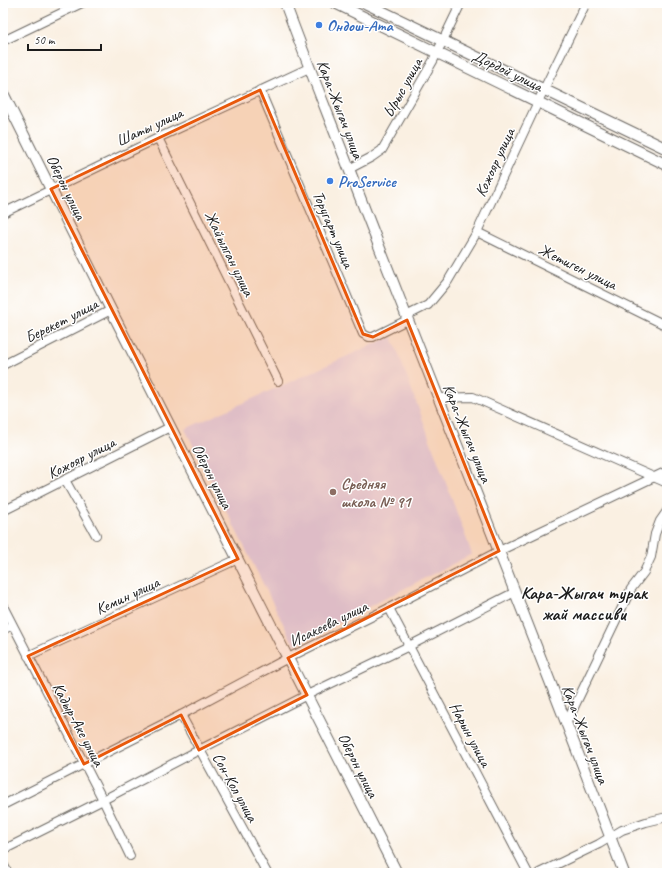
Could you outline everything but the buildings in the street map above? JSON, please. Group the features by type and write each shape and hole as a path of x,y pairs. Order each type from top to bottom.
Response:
{"street":[{"path":"3,41 82,3"},
{"name":"Кара-Жыгач улица","path":"285,3 406,318 499,551 624,873"},
{"name":"Дордой улица","path":"335,3 667,164"},
{"name":"Дордой улица","path":"365,3 667,149"},
{"name":"Ырыс улица","path":"349,169 372,158 382,150 437,53 461,3"},
{"name":"Кожояр улица","path":"406,318 428,304 448,281 477,232 586,3"},
{"name":"Шаты улица","path":"3,213 158,138 309,68"},
{"name":"Торугарт улица","path":"260,90 363,334 373,337 406,318"},
{"name":"Оберон улица","path":"3,93 170,427 397,873"},
{"name":"Жайылган улица","path":"158,138 278,381"},
{"name":"Жетиген улица","path":"477,232 667,326"},
{"name":"Берекет улица","path":"3,365 111,310"},
{"path":"438,398 473,397 667,483"},
{"name":"Кожояр улица","path":"3,511 170,427"},
{"name":"Исакеева улица","path":"3,805 499,551 667,471"},
{"path":"65,480 96,535"},
{"path":"566,724 631,589 644,572 651,557 655,534 660,521 667,511"},
{"name":"Кемин улица","path":"28,656 238,559"},
{"path":"3,850 307,695 409,646 515,592"},
{"name":"Кадыр-Аке улица","path":"3,606 103,800 130,856"},
{"name":"Нарын улица","path":"388,608 528,873"},
{"path":"3,630 12,624"},
{"name":"Сон-Кол улица","path":"180,715 267,873"},
{"path":"539,873 599,844 622,830 667,817"},
{"path":"3,864 8,873"}],"highlighted area":[{"path":"260,90 363,334 373,337 407,320 499,551 288,658 307,695 199,750 181,715 84,764 28,656 238,559 51,189"}],"shaded area":[{"name":"Средняя школа № 91","path":"392,336 472,554 294,645 185,429"}],"place":[{"name":"Ондош-Ата","path":"319,25"},
{"name":"ProService","path":"330,181"},
{"name":"Средняя школа № 91","path":"333,492"}],"district":[{"name":"Кара-Жыгач турак жай массиви","path":"584,603"}]}
